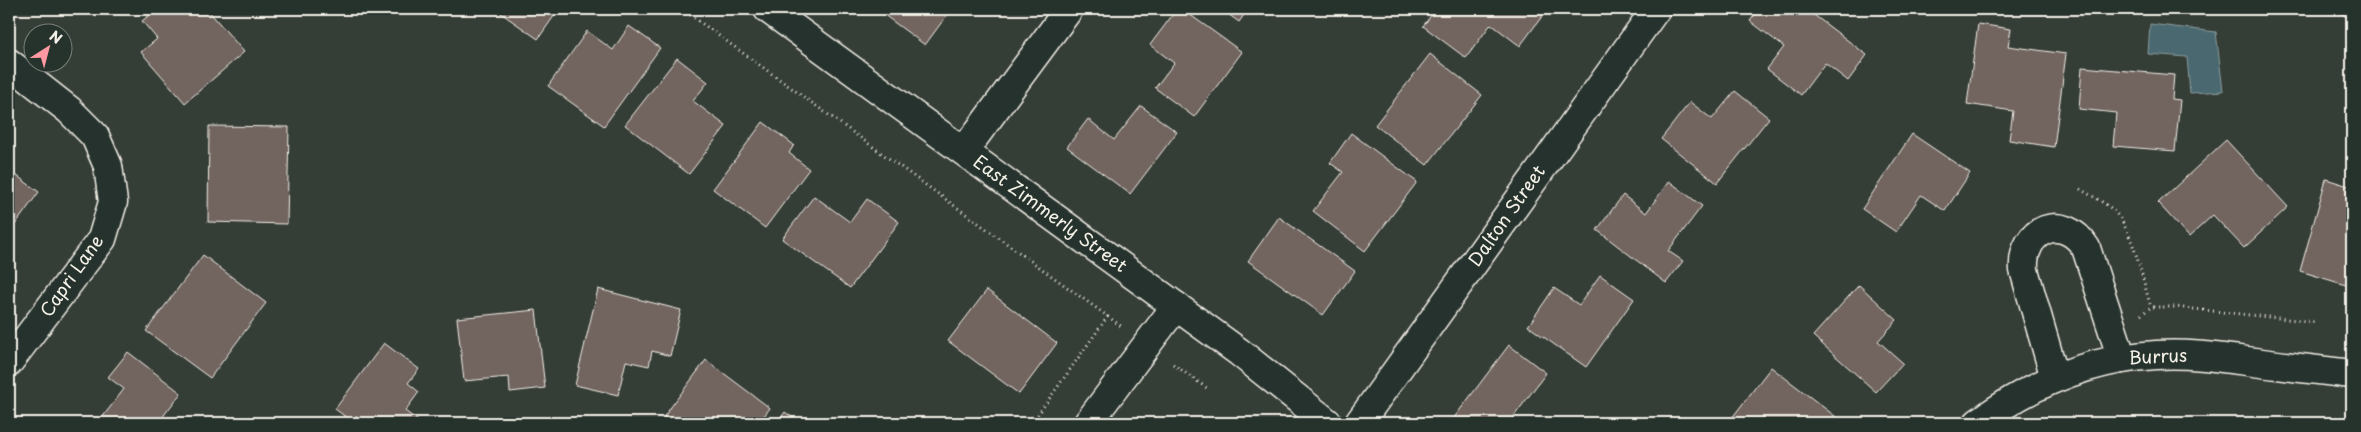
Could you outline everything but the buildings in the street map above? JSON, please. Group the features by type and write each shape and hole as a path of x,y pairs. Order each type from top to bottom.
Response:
{"street":[{"name":"East Zimmerly Street","path":"768,9 1239,352 1328,423"},
{"path":"964,152 1070,9"},
{"name":"Dalton Street","path":"1359,423 1656,9"},
{"name":"Capri Lane","path":"9,63 69,110 95,136 108,166 113,202 102,239 9,362"},
{"path":"2055,378 2024,270 2023,258 2025,248 2032,238 2040,232 2062,228 2072,232 2086,248 2122,358"},
{"path":"1088,423 1176,306"},
{"name":"Burrus","path":"1978,423 2024,392 2055,378 2122,358 2192,355 2352,374"}],"path":[{"path":"682,9 1208,389"},
{"path":"2080,189 2108,206 2126,229 2151,308"},
{"path":"2112,326 2131,322 2151,308 2220,311 2315,322"},
{"path":"1032,423 1108,316"}],"water":[{"path":"2150,24 2216,32 2223,91 2190,93 2187,57 2148,54"}]}
